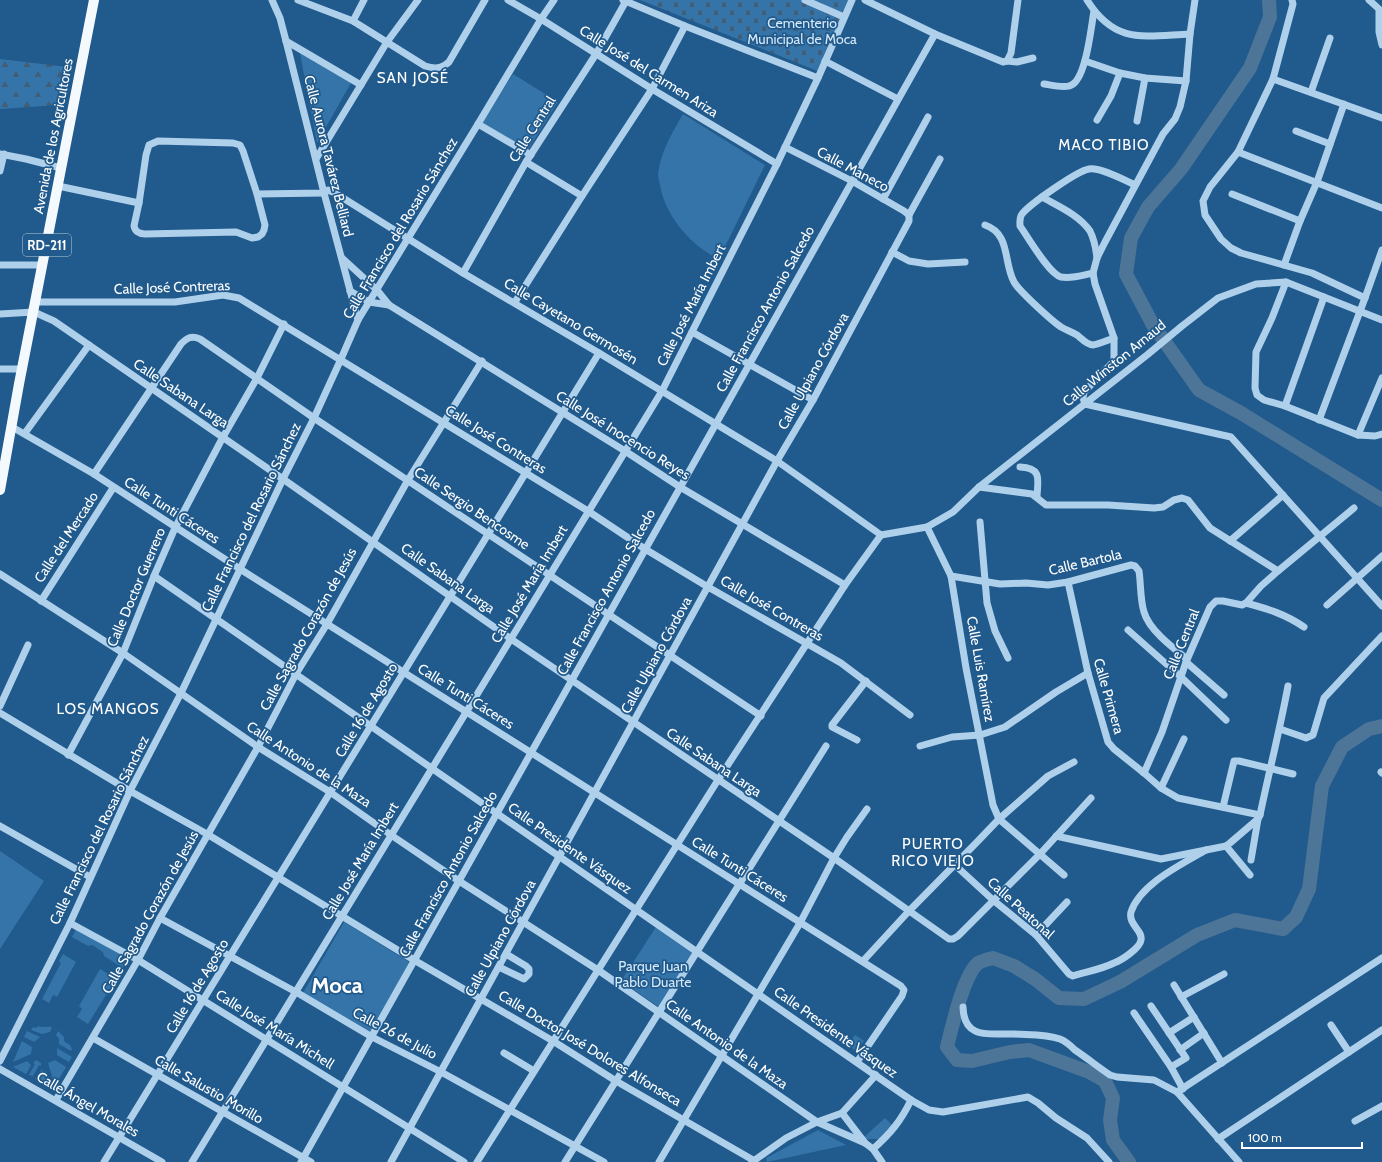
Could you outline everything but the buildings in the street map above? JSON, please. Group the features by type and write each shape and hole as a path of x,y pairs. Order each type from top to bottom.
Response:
{"main road":[{"name":"Avenida de los Agricultores","path":"0,490 94,0"}],"street":[{"name":"Calle Aurora Tavárez Belliard","path":"272,0 280,18 286,40 358,320"},
{"path":"301,0 353,22 425,66 433,69 442,68 449,62 485,0"},
{"path":"353,22 364,0"},
{"path":"316,159 386,42 418,0"},
{"name":"Calle José del Carmen Ariza","path":"508,0 777,164"},
{"name":"Calle Francisco del Rosario Sánchez","path":"0,1061 4,1048 70,923 130,791 181,693 283,479 314,418 358,320 554,0"},
{"path":"806,0 844,17"},
{"name":"Calle José María Imbert","path":"192,1162 662,391 777,164 818,78 852,0"},
{"path":"865,0 935,34 998,61 1017,62 1033,58"},
{"path":"1007,61 1011,53 1018,0"},
{"path":"1087,0 1094,12 1110,27 1136,36 1190,34"},
{"path":"1196,0 1190,34 1186,81 1180,108 1175,119 1164,134 1135,184 1097,258 1093,273 1095,284 1114,338 1114,361 1084,392 1083,398 1085,404 1231,437 1382,606"},
{"path":"1292,0 1293,4 1273,79 1238,152 1210,187 1203,201 1205,215 1221,239 1231,248 1240,253 1312,273 1365,298"},
{"path":"1369,0 1380,7 1379,32 1382,45"},
{"path":"624,1 818,78"},
{"name":"Calle Central","path":"463,273 526,162 596,54 624,1"},
{"path":"1044,84 1068,86 1078,80 1085,62 1094,12"},
{"path":"515,302 652,89 685,26"},
{"name":"Calle Francisco Antonio Salcedo","path":"302,1160 935,34"},
{"path":"1311,92 1330,38"},
{"path":"286,40 360,85"},
{"path":"825,61 898,99"},
{"path":"1085,62 1120,73 1145,78 1186,81"},
{"path":"1097,120 1111,96 1120,73"},
{"path":"1138,121 1145,78"},
{"path":"1273,79 1382,118"},
{"path":"1284,265 1300,221 1317,182 1344,104"},
{"path":"883,199 928,117"},
{"path":"478,124 531,155"},
{"path":"1296,131 1330,144"},
{"path":"158,141 237,143 242,148 257,194 265,225 262,234 258,237 252,238 236,232 141,234 134,229 147,150 149,145 158,141"},
{"name":"Calle Maneco","path":"784,147 852,181 909,215"},
{"path":"1238,152 1382,208"},
{"path":"0,171 2,154 61,168"},
{"name":"Calle Ulpiano Córdova","path":"391,1162 559,856 813,400 909,221 909,215 940,159"},
{"path":"526,162 582,196"},
{"path":"1093,273 1073,277 1060,276 1049,268 1020,226 1020,218 1023,213 1042,197 1082,171 1089,169 1099,170 1135,184"},
{"path":"58,186 139,203"},
{"name":"Calle Cayetano Germosén","path":"257,194 324,192 328,190 335,192 463,273 515,302 778,461 881,535"},
{"path":"1232,194 1300,221"},
{"path":"1042,197 1076,217 1083,223 1090,232 1095,245 1097,258"},
{"path":"985,225 997,231 1000,235 1015,284 1052,320 1061,327 1077,335 1088,344 1093,345 1114,338"},
{"path":"1319,420 1382,250"},
{"path":"892,252 909,261 928,264 965,262"},
{"name":"Calle José Inocencio Reyes","path":"342,258 376,290 389,305 482,361 680,487 845,585"},
{"path":"0,265 43,265"},
{"path":"1286,282 1272,318 1256,352 1255,388 1257,395 1264,400 1284,406 1358,436 1375,436 1382,434"},
{"name":"Calle Winston Arnaud","path":"881,535 927,527 953,512 979,487 1218,298 1256,284 1286,282 1382,320"},
{"name":"Calle José Inocencio Reyes","path":"350,291 369,302 389,305"},
{"name":"Calle José Contreras","path":"35,307 175,302 223,295 240,298 588,511 645,549 841,663 910,715"},
{"path":"1284,406 1324,297"},
{"name":"Calle Sabana Larga","path":"0,314 35,307 511,639 834,858 948,939 953,939 958,936 994,900"},
{"name":"Calle Doctor Guerrero","path":"68,755 123,653 175,528 223,437 257,378 284,324"},
{"path":"692,332 813,400"},
{"name":"Calle Sergio Bencosme","path":"150,388 180,344 189,337 194,336 200,339 314,418 549,576 671,655 761,716"},
{"path":"25,433 89,345"},
{"name":"Calle 16 de Agosto","path":"104,1162 599,353"},
{"name":"Calle Sagrado Corazón de Jesús","path":"56,1100 138,960 207,834 258,747 296,674 327,624 408,480 482,361"},
{"path":"0,369 22,369"},
{"path":"1358,436 1382,378"},
{"path":"94,474 150,388"},
{"name":"Calle Tunti Cáceres","path":"12,427 25,433 94,474 175,528 901,986 904,990 902,996 857,1062"},
{"path":"1020,467 1033,469 1037,474 1037,496"},
{"path":"979,487 1032,494 1037,496 1046,504 1108,505 1154,508 1163,507 1174,500 1182,498 1188,500 1210,528 1278,571"},
{"name":"Calle del Mercado","path":"41,601 113,488"},
{"path":"1230,541 1282,495"},
{"path":"1304,626 1290,617 1273,610 1246,603 1261,586 1278,571 1354,508"},
{"path":"980,522 987,603 995,631 1008,658"},
{"name":"Calle Luis Ramírez","path":"927,527 951,576 966,668 993,805 999,818"},
{"path":"477,1162 718,780 845,585 881,535"},
{"path":"1327,604 1382,556"},
{"name":"Calle Bartola","path":"951,576 1000,584 1026,583 1048,585 1068,582 1131,565 1135,566 1139,571 1144,612 1149,623 1159,635 1187,661"},
{"name":"Calle Antonio de la Maza","path":"0,574 123,653 258,747 330,792 459,881 598,970 817,1122 865,1143 873,1149 882,1162"},
{"name":"Calle Presidente Vásquez","path":"154,576 911,1100 929,1110 943,1112 1028,1097 1038,1102 1056,1118 1087,1138 1109,1162"},
{"name":"Calle Primera","path":"1068,582 1088,673 1108,742 1114,750 1161,788 1178,798 1223,807 1259,817"},
{"name":"Calle Central","path":"1144,773 1162,732 1180,676 1210,607 1216,601 1222,600 1242,605 1246,603"},
{"path":"1128,630 1180,676 1226,720"},
{"path":"1280,728 1306,738 1313,735 1324,698 1382,636"},
{"path":"0,706 28,645"},
{"path":"1187,661 1224,695"},
{"path":"920,746 952,737 980,735 1005,727 1056,692 1088,673"},
{"path":"857,740 832,727 832,725 866,681"},
{"path":"1251,860 1269,769 1280,728 1288,686"},
{"name":"Calle Doctor José Dolores Alfonseca","path":"0,713 68,755 207,834 414,960 553,1040 616,1081 753,1161"},
{"path":"1161,788 1184,739"},
{"path":"565,1162 826,746"},
{"path":"1223,807 1234,761 1293,774"},
{"path":"863,961 999,818 1048,776 1074,762"},
{"path":"994,900 1040,854 1091,798"},
{"path":"659,1162 800,923 834,858 867,809"},
{"path":"1056,836 1161,859 1226,846 1259,817"},
{"path":"999,818 1064,875"},
{"path":"0,826 90,877"},
{"path":"1226,846 1250,875"},
{"name":"Calle Peatonal","path":"955,865 1036,935 1069,974 1073,976 1114,963 1133,952 1142,939 1131,919 1131,912 1137,899 1161,877 1206,850"},
{"path":"1036,935 1067,902"},
{"name":"Calle 26 de Julio","path":"160,918 296,992 372,1037 441,1072 604,1162"},
{"name":"Calle José María Michell","path":"70,923 138,960 464,1162"},
{"path":"499,967 524,979 530,974 529,969 526,966 506,954"},
{"path":"1180,1091 1382,958"},
{"path":"1181,997 1224,974"},
{"path":"1174,985 1222,1063"},
{"path":"1151,1006 1186,1058 1171,1067"},
{"path":"963,1007 964,1017 967,1024 973,1030 983,1034 1014,1034 1045,1036 1061,1039 1110,1075 1154,1080 1180,1091"},
{"path":"1134,1013 1171,1067 1180,1091 1218,1139 1239,1162"},
{"path":"1169,1033 1194,1017"},
{"path":"1331,1025 1349,1052"},
{"path":"1218,1139 1382,1030"},
{"path":"1180,1050 1204,1033"},
{"name":"Calle Salustio Morillo","path":"93,1038 223,1112 302,1160 311,1162"},
{"path":"504,1053 534,1071"},
{"name":"Calle Ángel Morales","path":"0,1069 162,1162"},
{"path":"753,1161 786,1138 817,1122 842,1113 876,1075"},
{"path":"873,1149 888,1136 896,1126 911,1100"},
{"path":"1355,1121 1382,1106"},
{"name":"Calle Antonio de la Maza","path":"842,1113 865,1143"}],"green space":[{"name":"Cementerio Municipal de Moca","path":"640,0 850,0 820,72"},
{"path":"300,53 351,83 317,143"},
{"path":"0,59 67,67 64,86 58,105 0,109"},
{"path":"513,74 558,102 528,150 482,123"},
{"path":"683,114 765,165 719,259 689,238 673,219 663,197 658,176 659,165 668,142"},
{"path":"0,851 44,881 0,949"},
{"path":"344,922 409,962 371,1033 303,993"},
{"name":"Parque Juan Pablo Duarte","path":"656,927 694,952 659,1007 621,981"},
{"path":"76,929 128,959 123,968 104,956 103,952 92,945 88,946 72,937"},
{"path":"63,954 76,962 57,997 53,995 49,1003 42,999 61,963 59,961"},
{"path":"100,969 116,979 88,1024 77,1017 82,1009 79,1006"},
{"path":"38,1026 52,1027 50,1032 42,1034 31,1030 33,1027 36,1028"},
{"path":"27,1031 40,1037 34,1042 24,1037"},
{"path":"58,1031 64,1037 64,1041 70,1045 72,1049 71,1051 59,1044 59,1039 56,1035"},
{"path":"855,1035 864,1041 856,1051 848,1045"},
{"path":"22,1041 32,1047 31,1054 13,1062"},
{"path":"57,1048 72,1057 69,1062 57,1055"},
{"path":"36,1060 41,1063 41,1066 39,1065 33,1076 29,1075 35,1064 33,1063"},
{"path":"55,1060 66,1067 55,1086 48,1063"},
{"path":"27,1061 31,1065 26,1074 13,1067"},
{"path":"41,1070 47,1072 51,1087 35,1079"},
{"path":"885,1118 894,1127 881,1139 866,1139 864,1137"},
{"path":"818,1130 846,1145 767,1162 766,1158"}],"waterway":[{"path":"1269,0 1270,17 1250,68 1181,169 1148,207 1131,238 1126,274 1153,325 1199,390 1241,413 1382,500"},
{"path":"1129,1162 1113,1140 1110,1120 1113,1098 1105,1081 1089,1072 1029,1050 1010,1052 972,1061 957,1060 947,1047 963,990 973,970 978,963 993,958 1014,966 1035,979 1059,998 1084,999 1120,982 1197,935 1235,920 1283,929 1296,917 1309,889 1322,786 1342,747 1369,729 1382,726"}],"district":[{"name":"SAN JOSÉ","path":"413,78"},
{"name":"MACO TIBIO","path":"1104,145"},
{"name":"LOS MANGOS","path":"108,709"},
{"name":"PUERTO RICO VIEJO","path":"933,852"},
{"name":"Moca","path":"337,985"}]}
